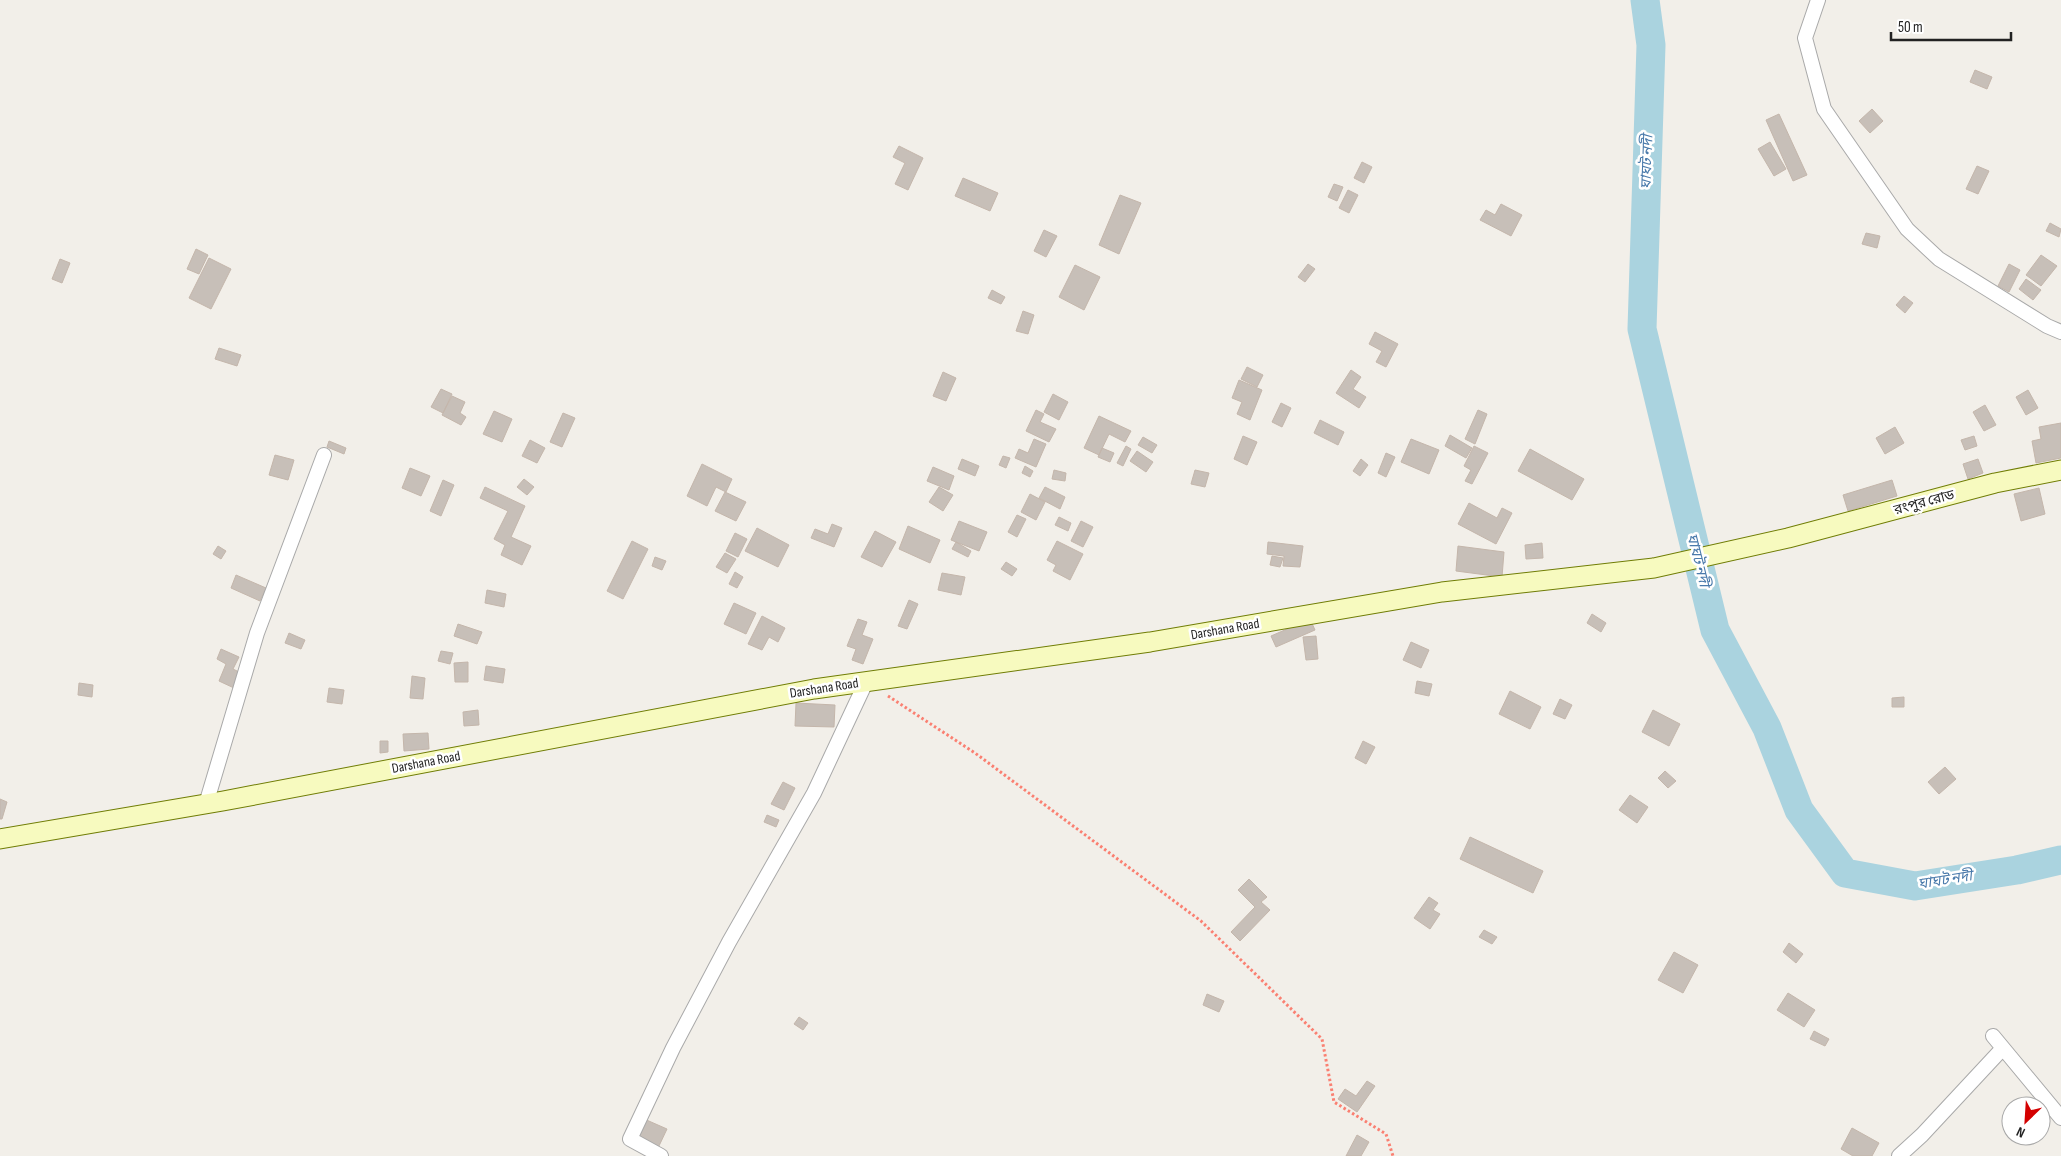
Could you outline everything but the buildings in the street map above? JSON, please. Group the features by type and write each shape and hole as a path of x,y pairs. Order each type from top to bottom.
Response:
{"main road":[{"name":"রংপুর রোড","path":"1654,568 1788,538 1996,483 2061,470"},
{"name":"Darshana Road","path":"0,839 206,804 804,691 1150,642 1442,592 1654,568"}],"street":[{"path":"1818,0 1805,38 1824,110 1907,229 1939,259 2047,326 2061,332"},
{"path":"206,804 257,633 324,455"},
{"path":"661,1156 630,1139 673,1048 729,942 814,793 866,682"},
{"path":"1993,1036 2061,1118"},
{"path":"1899,1156 1922,1135 2003,1048"}],"path":[{"path":"866,682 975,753 1201,921 1322,1038 1334,1102 1386,1134 1393,1156"}],"waterway":[{"name":"ঘাঘট নদী","path":"1645,0 1651,45 1642,329 1715,630 1767,728 1799,810 1845,873 1915,886 2017,870 2061,860"}]}
